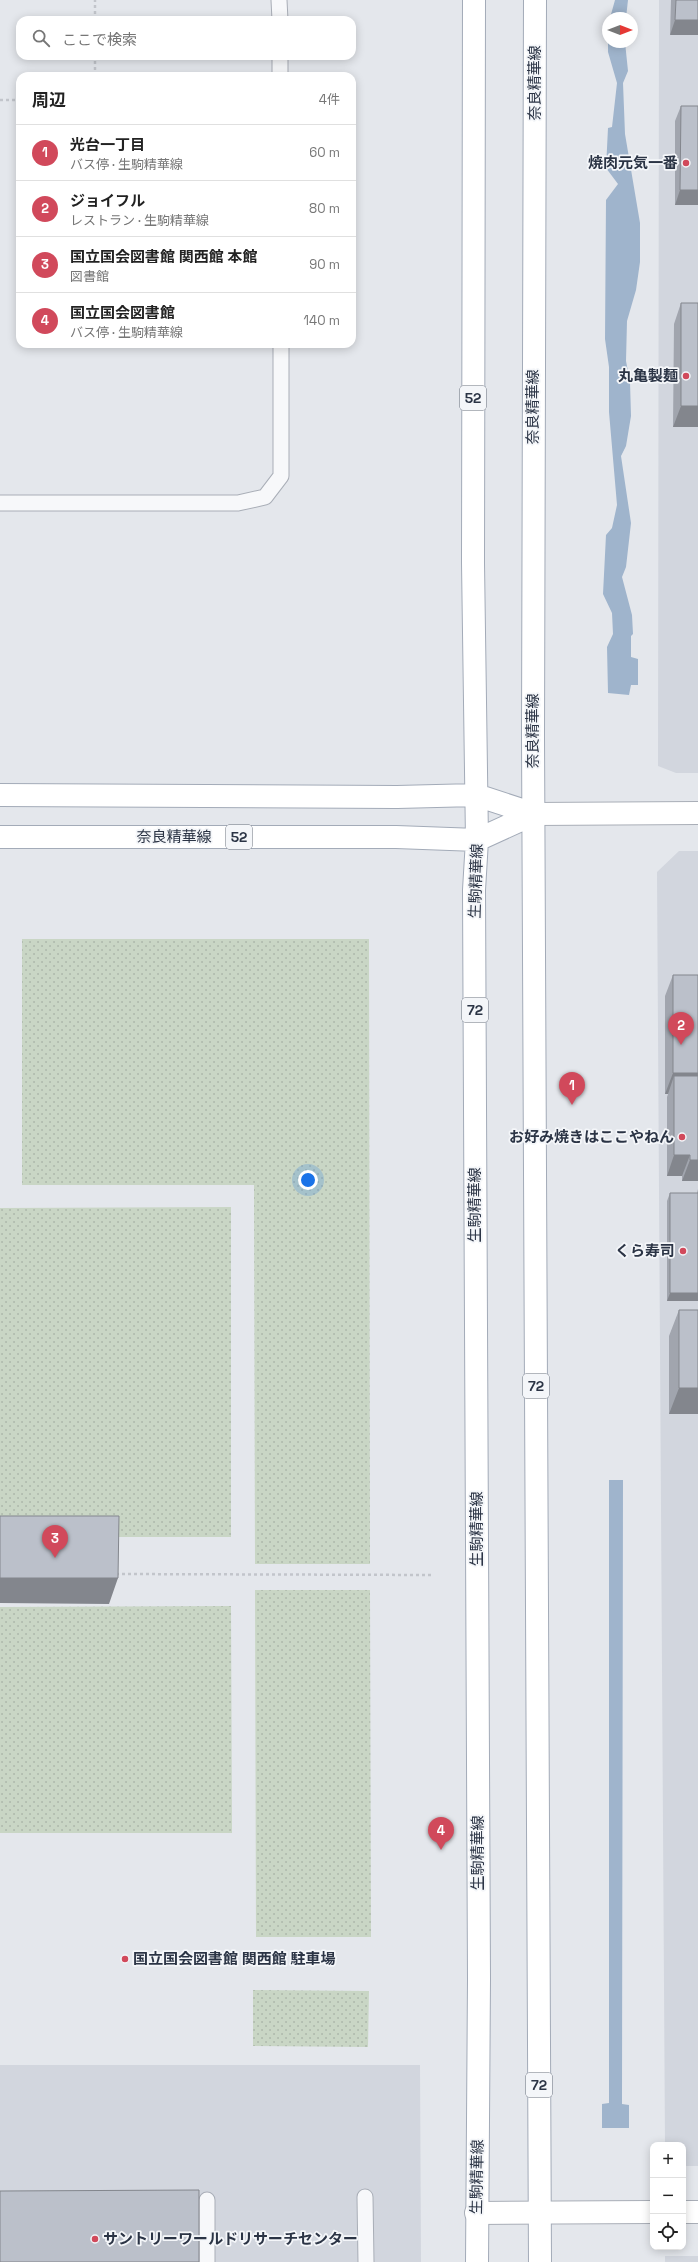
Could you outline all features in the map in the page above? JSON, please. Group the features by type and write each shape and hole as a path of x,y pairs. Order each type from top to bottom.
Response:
{"main road":[{"name":"52","path":"474,0 473,563 476,795"},
{"name":"奈良精華線","path":"0,837 396,837 477,840 534,814 535,0"},
{"path":"0,795 397,797 476,795 534,814 698,813"},
{"name":"生駒精華線","path":"476,795 477,840 474,890 479,1979 476,2213 477,2262"},
{"name":"72","path":"534,814 540,2262"},
{"path":"476,2213 650,2212"},
{"path":"686,2212 698,2212"}],"lane":[{"path":"279,0 280,16"},
{"path":"280,60 280,72"},
{"path":"0,503 238,503 265,498 281,476 281,348"},
{"path":"365,2197 366,2262"},
{"path":"207,2200 207,2262"}],"path":[{"path":"95,0 95,16"},
{"path":"95,60 95,72"},
{"path":"0,100 16,100"},
{"path":"109,1574 433,1575"}],"shaded area":[{"path":"659,0 698,0 698,773 676,773 658,766"},
{"path":"679,851 698,851 698,2166 686,2166 686,2142 665,2142 657,872"},
{"path":"0,2065 420,2065 421,2262 0,2262"},
{"path":"665,2256 698,2256 698,2262 665,2262"}],"green space":[{"path":"22,939 369,939 370,1564 255,1564 254,1185 22,1185"},
{"path":"231,1207 231,1537 0,1537 0,1208"},
{"path":"255,1590 370,1590 371,1937 256,1937"},
{"path":"231,1606 232,1833 0,1833 0,1607"},
{"path":"253,1990 369,1991 368,2047 253,2046"}],"water":[{"path":"615,0 628,0 627,12 612,12"},
{"path":"608,48 626,48 628,71 623,83 625,134 640,223 640,262 636,290 627,321 626,361 630,382 631,416 626,446 621,456 631,523 626,567 622,577 632,615 633,634 631,636 631,657 638,659 638,685 631,685 629,695 608,693 607,647 613,634 612,613 603,594 606,535 612,528 617,505 609,412 609,367 605,339 606,200 618,184 606,168 608,128 612,127 617,83"},
{"path":"609,1480 623,1480 622,2104 629,2105 629,2128 602,2128 602,2104 609,2103"}],"building":[{"path":"676,0 698,0 698,20 675,20"},
{"name":"焼肉元気一番","path":"681,106 698,106 698,190 680,190"},
{"path":"681,303 698,303 698,406 681,406"},
{"path":"673,975 698,975 698,1073 673,1073"},
{"path":"674,1076 698,1076 698,1160 690,1160 690,1155 674,1155"},
{"name":"くら寿司","path":"670,1193 698,1193 698,1293 670,1293"},
{"path":"679,1310 698,1310 698,1388 679,1388"},
{"path":"0,1516 119,1516 118,1578 0,1578"},
{"name":"サントリーワールドリサーチセンター","path":"199,2190 199,2262 0,2262 0,2191"}],"place":[{"name":"焼肉元気一番","path":"686,163"},
{"name":"丸亀製麺","path":"686,376"},
{"name":"ジョイフル","path":"681,1045"},
{"name":"光台一丁目","path":"572,1105"},
{"name":"お好み焼きはここやねん","path":"682,1137"},
{"name":"くら寿司","path":"683,1251"},
{"name":"国立国会図書館 関西館 本館","path":"55,1558"},
{"name":"国立国会図書館","path":"441,1850"},
{"name":"国立国会図書館 関西館 駐車場","path":"125,1959"},
{"name":"サントリーワールドリサーチセンター","path":"95,2239"}]}
